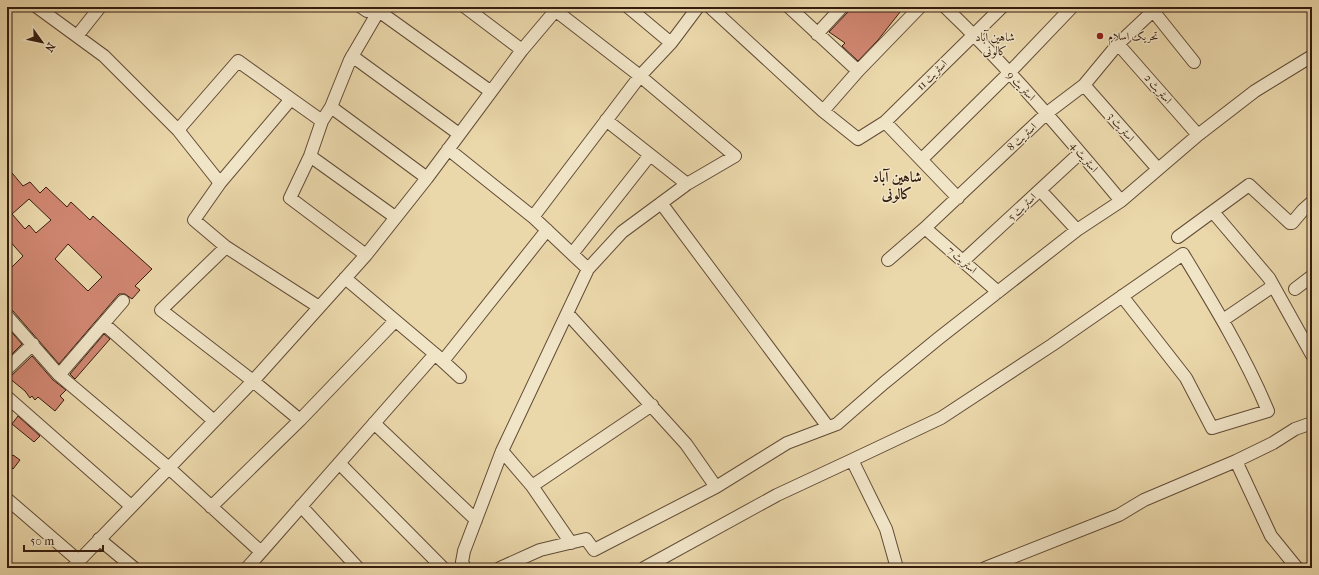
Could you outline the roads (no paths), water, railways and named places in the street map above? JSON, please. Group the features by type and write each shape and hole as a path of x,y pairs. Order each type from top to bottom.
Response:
{"street":[{"path":"37,7 104,56 178,130 220,183"},
{"path":"77,36 100,7"},
{"path":"361,7 367,11 376,8"},
{"path":"465,7 522,50"},
{"path":"628,7 671,43"},
{"path":"533,217 640,76 671,43 698,7"},
{"path":"710,7 823,111 858,71 920,7"},
{"path":"789,7 858,71"},
{"path":"817,34 842,7"},
{"name":"اسٹریٹ 9","path":"945,7 973,34 1047,113"},
{"name":"اسٹریٹ 11","path":"823,111 858,139 885,122 1002,7"},
{"path":"922,159 1009,73 1072,7"},
{"path":"366,255 290,198 310,156 322,121 331,107 352,56 376,8"},
{"path":"376,8 490,91"},
{"path":"7,499 75,564 214,421 366,255 427,178 490,91 553,9 640,76 735,156 686,184 622,232 588,269 502,451 462,562 465,568"},
{"path":"1151,9 1194,62"},
{"name":"اسٹریٹ 8","path":"888,260 958,198 1047,113 1084,84 1118,44 1151,9"},
{"name":"اسٹریٹ 2","path":"1118,44 1198,135"},
{"path":"352,56 459,134"},
{"path":"500,568 540,550 571,544 586,539 594,550 716,486 787,443 837,424 884,383 998,292 1077,230 1121,201 1198,135 1255,91 1312,56"},
{"path":"178,130 238,61 322,121"},
{"name":"اسٹریٹ 3","path":"1084,84 1158,169"},
{"path":"291,99 220,183 194,220 226,247 319,307"},
{"path":"331,107 427,178"},
{"name":"اسٹریٹ 4","path":"1047,113 1121,201"},
{"path":"606,120 686,184"},
{"path":"885,122 958,198"},
{"path":"448,149 533,217 588,269"},
{"name":"اسٹریٹ 5","path":"963,261 1080,153"},
{"path":"572,254 650,155"},
{"path":"310,156 395,217"},
{"path":"1178,237 1249,185 1290,223 1292,223 1312,202"},
{"path":"1040,190 1077,230"},
{"path":"661,203 828,427"},
{"path":"1213,212 1263,270 1274,286 1311,352"},
{"name":"اسٹریٹ 7","path":"925,228 998,292"},
{"path":"247,568 374,423 439,357 547,230"},
{"path":"226,247 161,310 252,380 300,420"},
{"path":"644,568 777,495 941,418 1183,254 1223,320 1255,380 1268,411 1212,428 1186,378 1122,296"},
{"path":"1295,289 1312,276"},
{"path":"345,278 395,322 439,357 460,377"},
{"path":"1223,320 1274,286"},
{"path":"59,375 123,301"},
{"path":"568,314 686,444 716,486"},
{"path":"7,316 59,375 169,468 261,552"},
{"path":"211,507 300,420 395,322"},
{"path":"104,324 214,421"},
{"path":"7,370 33,344"},
{"path":"7,397 131,506"},
{"path":"532,486 652,405"},
{"path":"374,423 476,520"},
{"path":"985,568 1119,515 1144,500 1236,461 1273,443 1295,429 1312,423"},
{"path":"502,451 532,486 571,544"},
{"path":"852,460 886,530 897,568"},
{"path":"1236,461 1271,536 1297,568"},
{"path":"339,463 443,568"},
{"path":"301,506 353,566"},
{"path":"99,539 134,568"}],"place":[{"name":"تحریک اسلام","path":"1100,36"}],"district":[{"name":"شاہین آباد کالونی","path":"995,44"},
{"name":"شاہین آباد کالونی","path":"897,186"}]}
